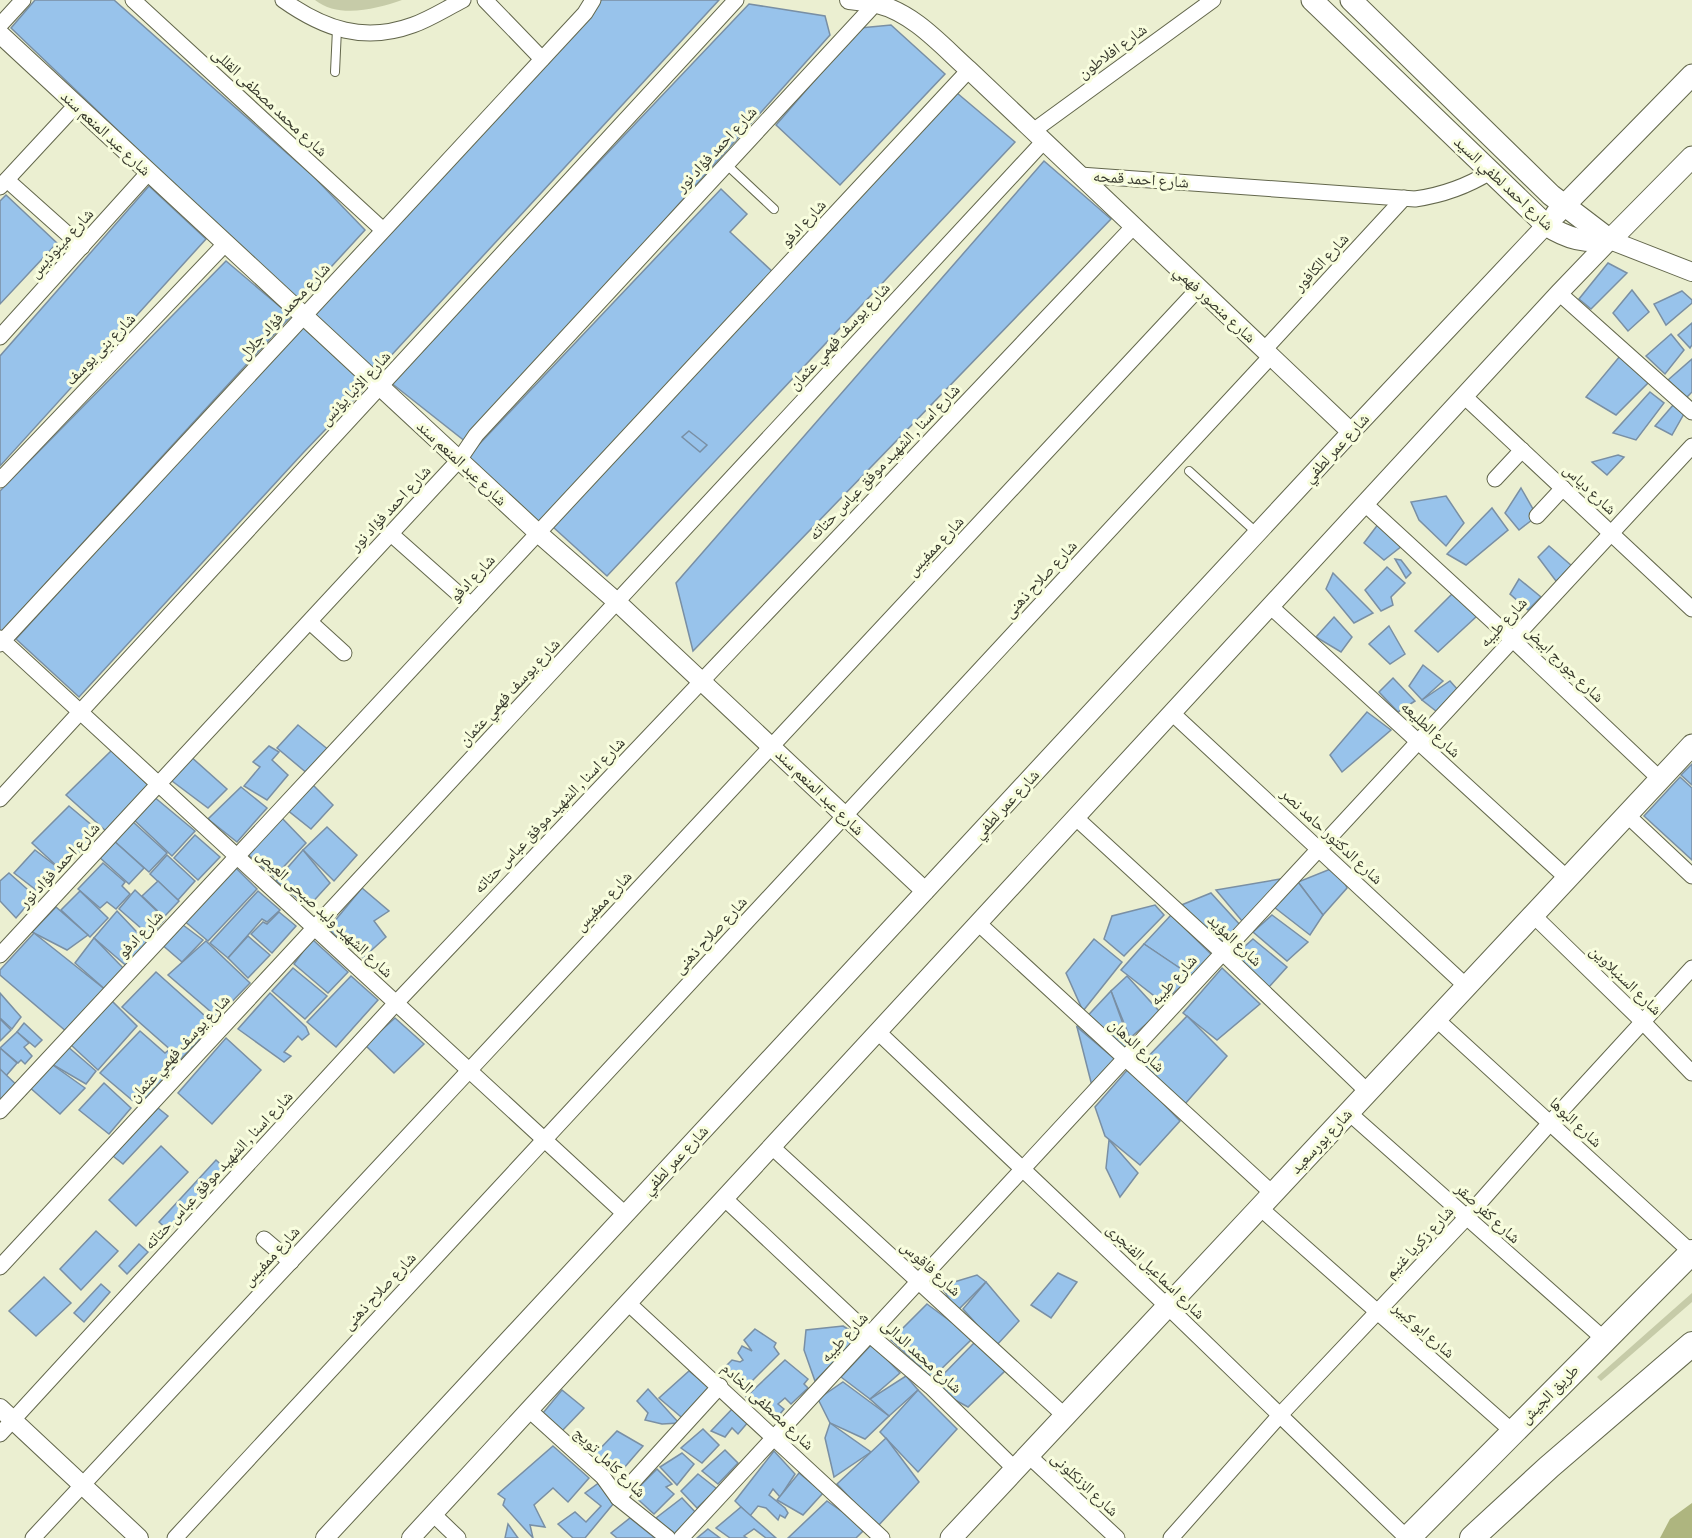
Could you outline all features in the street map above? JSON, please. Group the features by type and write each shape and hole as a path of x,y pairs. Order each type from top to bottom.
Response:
{"highway":[{"name":"طريق الجيش","path":"1407,1538 1692,1252"},
{"path":"1472,1538 1549,1467 1692,1344"}],"main road":[{"name":"شارع احمد لطفي السيد","path":"1312,0 1552,229 1600,238"},
{"name":"شارع احمد لطفي السيد","path":"1351,0 1551,195 1600,238"},
{"name":"شارع عمر لطفي","path":"1552,229 1692,75"},
{"path":"1600,238 1692,157"},
{"name":"شارع بورسعيد","path":"951,1538 1692,745"}],"street":[{"path":"0,25 23,0"},
{"name":"شارع محمد مصطفى القللى","path":"133,0 383,230"},
{"path":"283,0 305,16 337,29 358,32 386,32 413,25 463,0"},
{"path":"485,0 542,59"},
{"name":"شارع محمد فؤاد جلال","path":"1,641 585,13 593,0"},
{"name":"شارع الانبا يؤنس","path":"0,800 736,0"},
{"name":"شارع احمد قمحه","path":"849,0 875,4 909,19 969,70 1080,175 1404,198 1435,196 1454,191 1490,172"},
{"name":"شارع افلاطون","path":"1039,136 1212,0"},
{"name":"شارع احمد فؤاد نور","path":"0,955 391,534 459,460 476,435 875,4"},
{"name":"شارع عبد المنعم سند","path":"0,34 538,533 617,602 925,891"},
{"name":"شارع ادفو","path":"0,1111 969,70"},
{"path":"76,105 3,183 82,247"},
{"name":"شارع يوسف فهمي عثمان","path":"0,1267 617,602 1039,136"},
{"name":"شارع مينوذيس","path":"0,337 148,172"},
{"name":"شارع منصور فهمي","path":"1080,175 1351,432"},
{"name":"شارع الكافور","path":"1268,353 1404,198"},
{"name":"شارع اسنا , الشهيد موفق عباس حتاته","path":"0,1434 6,1414 1133,227"},
{"name":"شارع عمر لطفي","path":"325,1538 1351,432 1552,229"},
{"path":"411,1538 1559,293 1600,238 1692,272"},
{"name":"شارع بنى يوسف","path":"0,480 225,243"},
{"name":"شارع ممفيس","path":"33,1538 1199,288"},
{"path":"1559,293 1692,412"},
{"name":"شارع صلاح ذهنى","path":"175,1538 844,816 1268,353"},
{"name":"شارع دياس","path":"1464,396 1691,607"},
{"name":"شارع طيبه","path":"681,1538 1692,446"},
{"path":"1496,479 1522,450"},
{"path":"1537,516 1563,488"},
{"name":"شارع جورج ابيض","path":"1365,504 1660,779"},
{"path":"391,534 471,605"},
{"name":"شارع الطليعه","path":"1270,606 1567,878"},
{"path":"310,622 344,653"},
{"name":"شارع الشهيد وليد صبحى العيص","path":"1,641 625,1214"},
{"name":"شارع الدكتور حامد نصر","path":"1172,713 1466,987"},
{"path":"1627,815 1692,876"},
{"name":"شارع المؤيد","path":"1076,818 1222,952 1368,1092"},
{"name":"شارع السنبلاوين","path":"1533,915 1692,1072"},
{"name":"شارع الدهان","path":"978,923 1125,1058 1266,1200"},
{"name":"شارع زكريا غنيم","path":"1171,1538 1280,1415 1466,1218 1692,968"},
{"name":"شارع البوها","path":"1436,1019 1692,1252"},
{"name":"شارع اسماعيل الفنجرى","path":"878,1032 1407,1538"},
{"name":"شارع كفر صقر","path":"1348,1112 1604,1339"},
{"name":"شارع فاقوس","path":"772,1147 1065,1416"},
{"name":"شارع محمد الدالى","path":"724,1198 870,1335 1022,1463"},
{"name":"شارع ابو كبير","path":"1266,1200 1377,1313 1512,1431"},
{"path":"264,1239 291,1262"},
{"name":"شارع مصطفى الخادم","path":"628,1303 882,1538"},
{"path":"618,1498 720,1386"},
{"name":"شارع كامل تويج","path":"529,1410 603,1477 618,1498 668,1538"},
{"path":"6,1414 139,1538"},
{"name":"شارع الزنكلونى","path":"1022,1463 1118,1538"},
{"path":"433,1514 458,1538"}],"lane":[{"path":"335,72 337,29"},
{"path":"727,165 774,209"},
{"path":"1189,471 1257,533"}],"shaded area":[{"path":"315,0 402,0 369,9 346,11 325,6"},
{"path":"1692,1293 1692,1302 1601,1381 1597,1377"},
{"path":"1692,1503 1692,1538 1660,1538 1670,1519"}],"building":[{"path":"35,0 114,0 314,177 365,230 298,303 11,28"},
{"path":"601,0 719,0 375,373 311,316"},
{"path":"749,4 825,16 830,35 466,442 390,382"},
{"path":"891,25 945,74 840,185 776,125 860,28"},
{"path":"957,93 1015,142 607,576 553,527"},
{"path":"1044,161 1111,219 693,651 676,583"},
{"path":"149,186 206,239 0,466 0,356"},
{"path":"721,189 747,214 730,232 775,274 539,523 468,456"},
{"path":"6,195 57,243 0,304 0,201"},
{"path":"226,261 291,316 0,633 0,491"},
{"path":"1608,263 1627,273 1591,309 1579,299"},
{"path":"1632,290 1649,312 1628,331 1613,313"},
{"path":"1682,291 1692,300 1692,303 1666,325 1654,304"},
{"path":"1692,323 1692,345 1690,348 1678,335"},
{"path":"303,324 370,383 79,697 16,639"},
{"path":"1671,334 1684,350 1665,374 1646,356"},
{"path":"1620,356 1650,381 1616,415 1586,397"},
{"path":"1692,359 1692,392 1686,398 1668,380"},
{"path":"1650,392 1664,403 1636,440 1613,433"},
{"path":"1674,404 1685,412 1672,435 1655,426"},
{"path":"689,431 707,445 700,452 682,437"},
{"path":"1618,455 1624,457 1607,475 1592,462"},
{"path":"1521,488 1537,516 1519,530 1505,513"},
{"path":"1446,496 1464,523 1446,546 1419,520 1411,502"},
{"path":"1492,508 1508,530 1466,565 1447,554"},
{"path":"1379,523 1407,542 1384,560 1364,543"},
{"path":"1549,546 1573,567 1556,581 1538,557"},
{"path":"1395,559 1401,560 1411,573 1406,578"},
{"path":"1387,567 1405,583 1391,597 1393,605 1381,611 1365,590"},
{"path":"1333,573 1373,613 1354,623 1326,589"},
{"path":"1519,579 1541,597 1528,610 1510,594"},
{"path":"1453,593 1477,616 1438,652 1415,631"},
{"path":"1334,617 1352,637 1341,652 1316,637"},
{"path":"1389,626 1405,654 1390,664 1369,644"},
{"path":"1423,665 1443,681 1422,700 1409,686"},
{"path":"1393,678 1415,701 1398,712 1379,692"},
{"path":"1450,681 1458,690 1441,715 1422,700"},
{"path":"1367,712 1391,730 1342,772 1330,755"},
{"path":"298,725 330,751 308,774 277,748"},
{"path":"269,746 279,752 272,760 288,775 267,800 244,786 260,767 253,762"},
{"path":"112,750 148,785 106,831 66,795"},
{"path":"189,755 227,789 208,808 168,778"},
{"path":"1692,764 1692,785 1681,775"},
{"path":"1680,777 1692,788 1692,860 1644,816"},
{"path":"308,780 333,805 311,829 286,809"},
{"path":"241,787 267,808 237,842 208,819"},
{"path":"153,796 195,831 172,856 132,818"},
{"path":"69,806 100,832 61,870 32,843"},
{"path":"280,816 306,843 274,877 246,853"},
{"path":"132,821 167,853 149,872 113,840"},
{"path":"327,827 357,855 334,881 303,850"},
{"path":"195,835 220,857 198,880 174,858"},
{"path":"113,840 144,868 129,884 98,856"},
{"path":"35,850 61,870 40,893 14,873"},
{"path":"303,850 330,883 308,907 276,881"},
{"path":"167,855 195,881 178,900 150,874"},
{"path":"103,863 125,882 122,886 130,894 116,909 107,902 100,908 78,889"},
{"path":"233,865 257,889 208,941 182,919"},
{"path":"1338,866 1347,888 1323,915 1298,882"},
{"path":"9,873 35,896 16,918 0,901 0,881"},
{"path":"1292,877 1242,921 1216,890"},
{"path":"158,881 179,901 164,917 142,896"},
{"path":"1298,882 1323,915 1310,935 1274,907"},
{"path":"362,888 389,911 374,921 386,937 363,958 328,929"},
{"path":"135,890 165,919 150,936 119,909"},
{"path":"80,891 108,918 90,937 61,910"},
{"path":"258,891 280,910 267,922 262,919 228,958 210,943"},
{"path":"1211,893 1241,926 1221,941 1174,908"},
{"path":"1155,905 1164,915 1124,956 1104,939 1112,916"},
{"path":"56,907 88,935 67,950 32,932"},
{"path":"117,911 150,946 130,969 94,938"},
{"path":"279,912 296,926 272,953 251,934 263,922 267,924"},
{"path":"1171,915 1213,956 1193,977 1144,944"},
{"path":"1272,915 1308,942 1287,961 1253,932"},
{"path":"179,922 203,940 182,962 160,943"},
{"path":"34,933 107,991 67,1032 0,975 0,970"},
{"path":"248,936 270,955 248,978 228,958"},
{"path":"94,938 125,970 107,991 75,963"},
{"path":"312,939 348,972 328,993 294,964"},
{"path":"1094,939 1122,962 1083,1011 1066,973"},
{"path":"1253,939 1287,967 1269,987 1235,955"},
{"path":"206,941 250,983 217,1017 168,975"},
{"path":"1144,944 1193,977 1162,1002 1121,970"},
{"path":"293,968 327,996 305,1019 272,991"},
{"path":"1222,968 1260,1004 1217,1040 1183,1013"},
{"path":"156,972 214,1024 181,1059 122,1007"},
{"path":"351,976 378,1000 336,1047 307,1022"},
{"path":"1127,976 1160,1012 1130,1038 1111,991"},
{"path":"1111,991 1130,1043 1113,1058 1077,1027"},
{"path":"0,993 21,1017 12,1029 0,1018"},
{"path":"270,993 306,1027 309,1034 302,1040 298,1036 284,1052 291,1056 284,1062 238,1029"},
{"path":"111,1000 137,1026 98,1070 70,1044"},
{"path":"1187,1016 1227,1056 1185,1104 1141,1064"},
{"path":"395,1018 424,1044 394,1073 365,1045"},
{"path":"0,1019 11,1030 0,1041"},
{"path":"24,1023 42,1040 35,1047 17,1032"},
{"path":"1077,1027 1117,1061 1092,1086"},
{"path":"140,1031 165,1053 170,1049 181,1059 139,1106 100,1073"},
{"path":"17,1032 29,1043 24,1047 32,1056 25,1064 21,1060 18,1063 0,1048"},
{"path":"226,1038 261,1070 212,1124 178,1093"},
{"path":"67,1046 96,1071 86,1084 50,1063"},
{"path":"0,1048 17,1063 5,1077 0,1074"},
{"path":"50,1063 85,1088 60,1114 28,1086"},
{"path":"1129,1068 1180,1121 1140,1165 1105,1136 1095,1107"},
{"path":"0,1069 26,1094 0,1109"},
{"path":"104,1083 131,1108 109,1134 79,1110"},
{"path":"158,1108 168,1116 123,1164 113,1156"},
{"path":"1109,1140 1138,1173 1120,1197 1106,1168"},
{"path":"161,1146 188,1172 136,1226 109,1200"},
{"path":"216,1160 226,1169 169,1231 159,1222"},
{"path":"96,1231 118,1251 81,1290 60,1269"},
{"path":"139,1244 148,1252 127,1274 119,1266"},
{"path":"1058,1273 1077,1282 1051,1318 1031,1305"},
{"path":"977,1275 986,1282 957,1311 941,1286"},
{"path":"44,1277 71,1303 36,1336 9,1311"},
{"path":"986,1282 1019,1321 996,1346 963,1309"},
{"path":"101,1284 110,1292 84,1322 74,1313"},
{"path":"927,1304 973,1338 932,1378 891,1340"},
{"path":"843,1326 859,1336 815,1381 804,1350 806,1330"},
{"path":"755,1329 776,1343 774,1347 779,1354 747,1386 723,1369 732,1360 740,1362 743,1360 738,1353 742,1346 752,1351 744,1340"},
{"path":"974,1343 1008,1368 968,1407 931,1387"},
{"path":"872,1344 900,1373 870,1399 841,1377"},
{"path":"785,1360 808,1379 804,1384 808,1388 791,1404 785,1398 778,1404 784,1409 776,1419 746,1397"},
{"path":"689,1371 715,1392 687,1422 659,1398"},
{"path":"906,1376 918,1390 889,1416 870,1399"},
{"path":"843,1382 889,1416 865,1439 830,1423 818,1399"},
{"path":"648,1389 679,1423 662,1424 645,1420 648,1413 637,1401"},
{"path":"562,1390 584,1408 561,1432 543,1413"},
{"path":"918,1390 957,1429 918,1472 880,1432"},
{"path":"734,1407 749,1421 738,1434 732,1428 725,1437 711,1431"},
{"path":"830,1423 871,1452 834,1477 825,1438"},
{"path":"703,1429 719,1445 702,1463 681,1448"},
{"path":"617,1431 643,1446 623,1469 594,1455"},
{"path":"886,1438 919,1482 877,1527 837,1484"},
{"path":"553,1446 589,1478 568,1502 553,1488 534,1505 545,1527 530,1525 533,1538 503,1505 505,1499 498,1494"},
{"path":"725,1450 738,1463 718,1484 702,1471"},
{"path":"774,1451 795,1474 780,1497 773,1489 769,1495 788,1513 785,1518 780,1515 778,1520 766,1508 758,1506 750,1516 735,1501"},
{"path":"682,1453 694,1464 677,1485 660,1467"},
{"path":"657,1469 672,1484 666,1487 674,1494 654,1514 632,1494"},
{"path":"799,1473 823,1493 803,1515 777,1500"},
{"path":"698,1474 717,1489 697,1508 681,1491"},
{"path":"600,1482 618,1498 585,1538 573,1538 558,1524 575,1512 586,1522 601,1506 585,1493"},
{"path":"682,1498 697,1514 675,1535 656,1518"},
{"path":"827,1501 861,1525 863,1531 856,1538 788,1538"},
{"path":"741,1507 776,1538 766,1538 754,1529 744,1536 747,1538 730,1538 716,1528"},
{"path":"630,1518 655,1538 617,1538 611,1533"},
{"path":"508,1524 518,1538 505,1538"},
{"path":"708,1529 720,1538 697,1538"}]}
